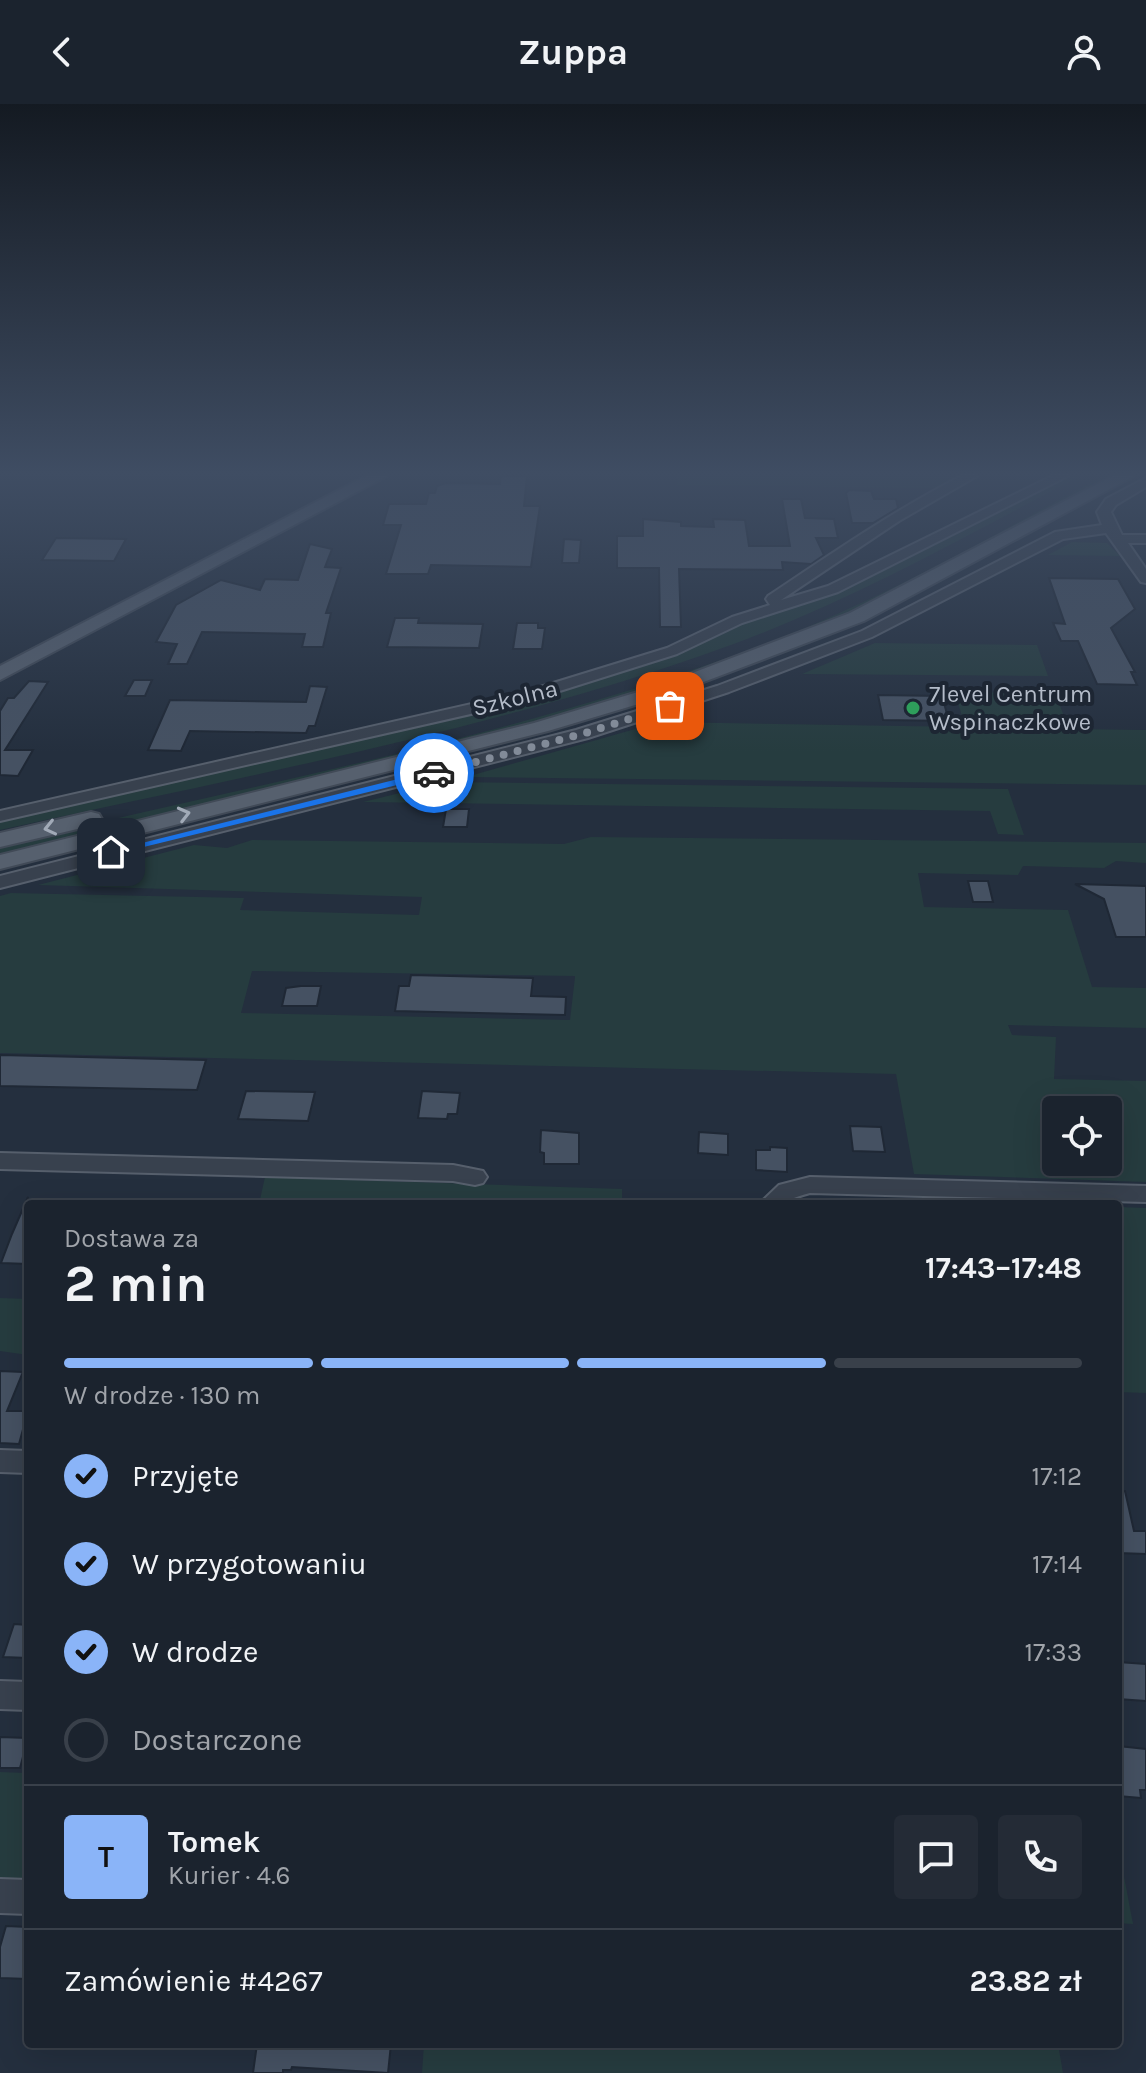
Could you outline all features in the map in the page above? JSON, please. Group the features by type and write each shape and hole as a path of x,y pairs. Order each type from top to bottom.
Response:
{"main road":[{"path":"0,674 203,568"},
{"path":"0,840 516,717 650,679 815,618 913,568"},
{"path":"0,862 541,727 665,690 857,617 951,568"}],"street":[{"path":"781,606 773,599 821,568"},
{"name":"Szkolna","path":"0,816 528,696 672,651 737,620 833,589 876,568"},
{"path":"0,882 567,738 723,689 867,634 996,568"},
{"path":"0,1161 453,1173 475,1177"},
{"path":"776,1200 787,1191 810,1185 1146,1194"},
{"path":"0,1461 24,1462"},
{"path":"0,1695 24,1696"},
{"path":"0,1896 24,1897"}],"green space":[{"path":"883,568 904,568 848,596 752,637 617,683 354,753 0,830 0,820 351,741 619,673 685,651 752,618 839,590"},
{"path":"931,568 942,568 804,633 609,703 436,751 0,856 0,846 392,755 587,703 778,639 862,603"},
{"path":"875,643 1037,645 1048,676 802,674"},
{"path":"955,692 1055,693 1069,729 1146,730 1146,785 466,777 660,722 965,727"},
{"path":"445,782 1008,789 1024,835 998,834 990,811 363,802"},
{"path":"591,837 1146,843 1146,863 1116,861 1104,868 1023,866 1018,875 918,873 924,907 1068,910 1092,987 1146,988 1146,1028 1008,1025 1012,1035 1056,1037 1054,1079 1146,1081 1146,1182 914,1174 896,1074 0,1053 0,896 11,893 244,898 240,910 419,915 422,897 38,885 194,845 227,848 252,840 564,844","holes":["252,971 575,976 570,1020 241,1013"]},
{"path":"265,1177 622,1189 622,1200 260,1200"},
{"path":"1122,1207 1146,1208 1146,1393 1122,1392"},
{"path":"0,1298 24,1299 24,1354 0,1351"},
{"path":"0,1772 24,1773 24,1887 0,1886"},
{"path":"1122,1866 1133,1924 1122,1923"},
{"path":"424,2048 1059,2048 1063,2073 422,2073"}],"building":[{"path":"302,568 341,568 326,613 331,613 323,647 302,647 305,634 202,632 187,664 168,664 177,644 156,642 176,605 221,580 260,590 265,579 298,580"},
{"path":"388,568 430,568 428,574 386,574"},
{"path":"617,568 783,568 783,570 679,569 681,627 660,627 659,568"},
{"path":"1049,578 1118,579 1135,609 1111,628 1135,672 1131,672 1137,685 1097,684 1078,641 1061,641 1053,623 1065,624"},
{"path":"395,618 419,618 418,623 483,624 479,648 387,647"},
{"path":"517,623 538,623 538,628 545,628 542,649 513,649"},
{"path":"134,680 152,680 145,696 125,696"},
{"path":"29,681 48,682 5,750 33,750 18,776 0,775 0,711 8,698 14,698"},
{"path":"310,686 327,687 315,726 309,726 306,733 190,731 181,751 148,750 170,700 306,702"},
{"name":"7level Centrum Wspinaczkowe","path":"878,695 942,696 949,721 883,720"},
{"path":"446,809 469,809 467,827 443,827"},
{"path":"968,881 988,881 993,902 973,902"},
{"path":"1075,884 1146,886 1146,937 1116,937 1104,899"},
{"path":"411,975 533,978 531,996 566,997 565,1015 395,1011 399,986 409,986"},
{"path":"321,986 317,1006 282,1006 286,988"},
{"path":"0,1055 206,1060 197,1090 0,1086"},
{"path":"246,1091 315,1092 308,1121 238,1119"},
{"path":"422,1091 460,1093 457,1114 448,1114 447,1119 418,1118"},
{"path":"850,1126 881,1127 885,1152 853,1151"},
{"path":"541,1130 579,1133 579,1164 544,1164 544,1153 540,1152"},
{"path":"699,1132 728,1134 728,1155 698,1153"},
{"path":"770,1147 787,1148 787,1172 756,1170 756,1150 770,1150"},
{"path":"24,1206 24,1264 1,1263"},
{"path":"0,1371 23,1372 7,1411 24,1411 19,1444 0,1443"},
{"path":"1122,1491 1125,1491 1134,1531 1146,1531 1146,1554 1122,1553"},
{"path":"14,1624 24,1625 24,1658 3,1657"},
{"path":"1122,1662 1146,1664 1146,1701 1122,1699"},
{"path":"0,1737 24,1738 20,1768 0,1768"},
{"path":"1122,1746 1146,1749 1146,1790 1140,1790 1141,1798 1122,1796"},
{"path":"6,1926 24,1927 24,1979 0,1978 0,1947"},
{"path":"256,2048 391,2048 388,2073 292,2067 291,2070 283,2070 283,2073 253,2073"}],"way so far":[{"path":"434,773 582,734 670,706"}],"place":[{"name":"7level Centrum Wspinaczkowe","path":"913,708"}],"route":[{"path":"111,852 434,773"}]}
